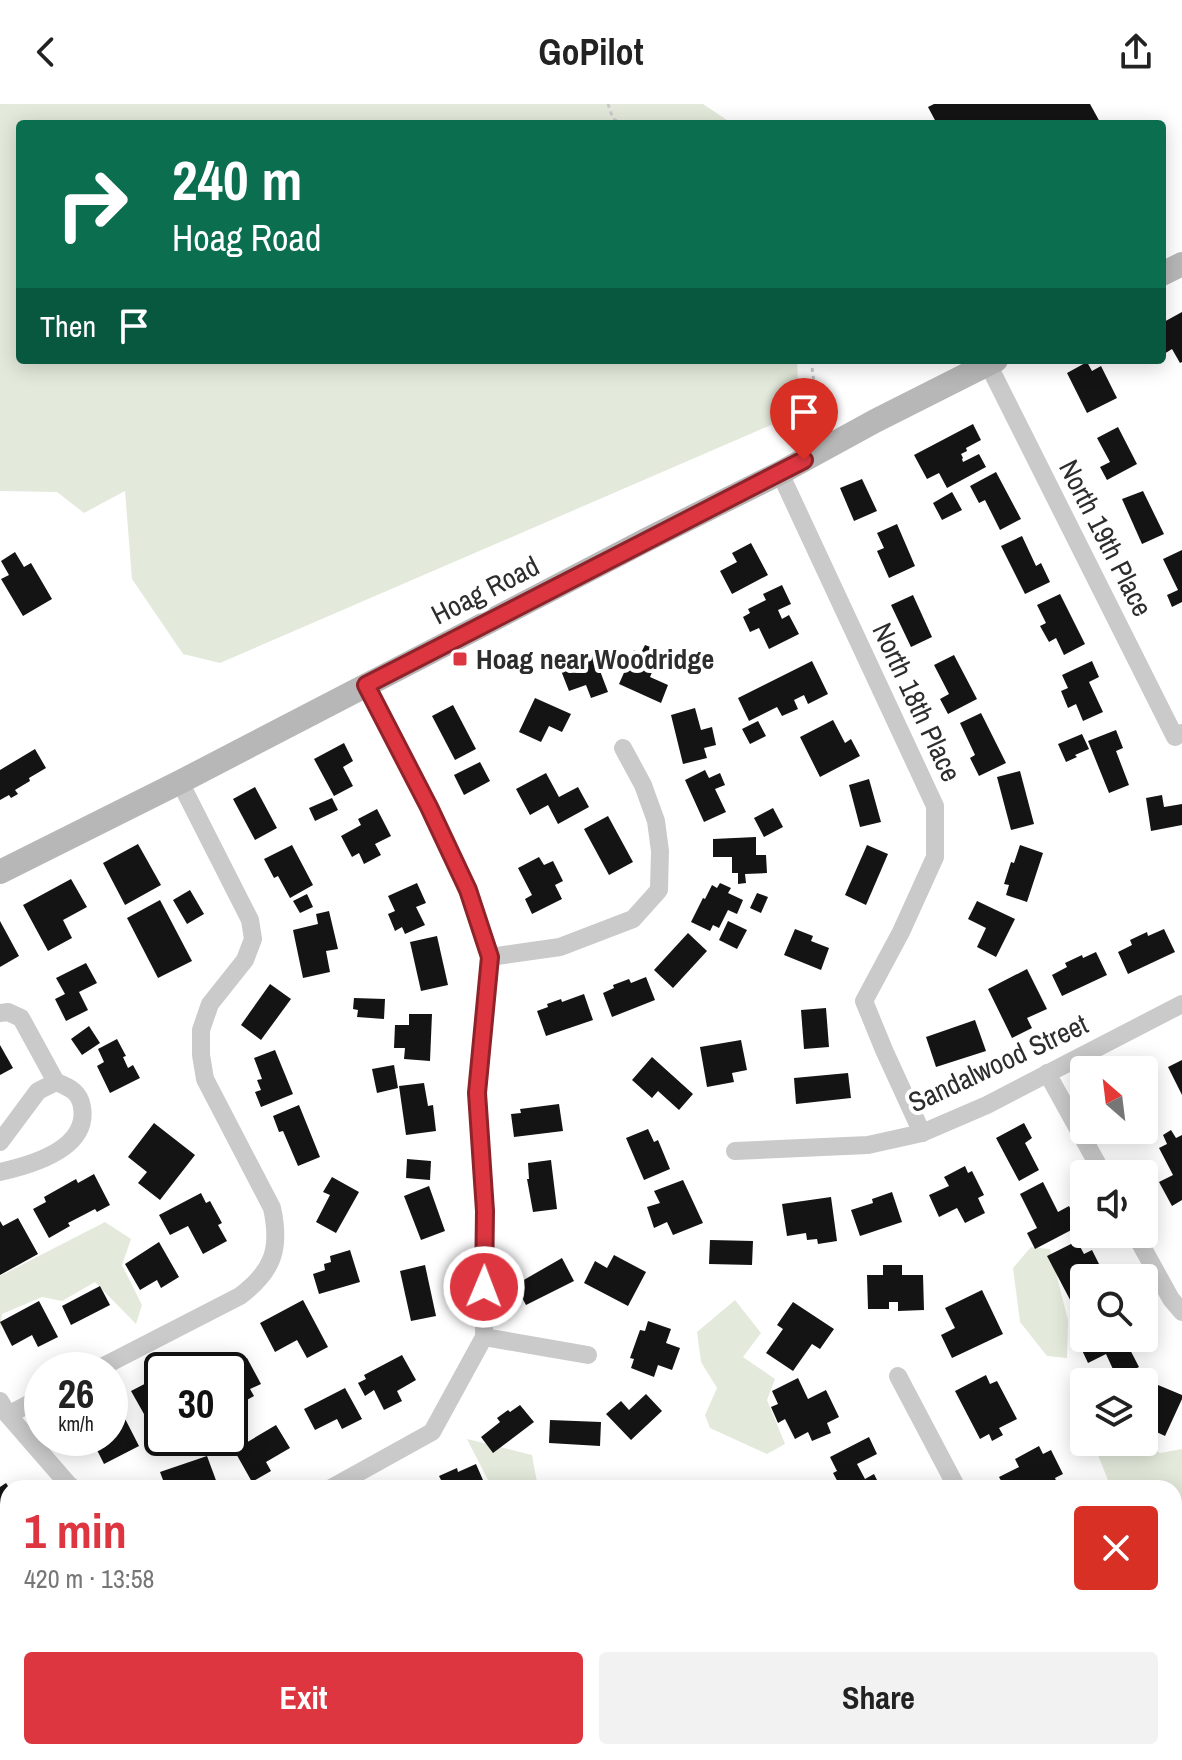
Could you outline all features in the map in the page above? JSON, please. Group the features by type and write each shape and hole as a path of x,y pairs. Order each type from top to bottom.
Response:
{"street":[{"name":"Hoag Road","path":"0,872 988,364"},
{"name":"North 19th Place","path":"993,364 1178,735"},
{"name":"North 18th Place","path":"780,473 935,806 935,857 901,932 864,1001 922,1133"},
{"path":"345,1480 432,1432 484,1337 485,1211 477,1093 490,957 468,890 366,685"},
{"path":"490,957 560,947 633,919 659,890 660,851 656,821 643,785 623,748"},
{"path":"128,1354 240,1296 256,1284 267,1270 274,1250 276,1227 272,1208 205,1079 201,1055 201,1030 210,1004 245,960 253,939 250,920 180,782"},
{"name":"Sandalwood Street","path":"735,1151 868,1145 922,1133 987,1105 1182,1004"},
{"path":"0,1013 8,1012 21,1018 56,1082 72,1088 81,1100 84,1118 76,1136 58,1152 31,1165 0,1172"},
{"path":"1047,1073 1095,1160"},
{"path":"0,1142 38,1091 56,1082"},
{"path":"1143,1248 1171,1299 1182,1312"},
{"path":"484,1337 588,1355"},
{"path":"898,1376 953,1480"},
{"path":"24,1402 4,1408 65,1480"}],"path":[{"path":"812,364 818,413"}],"green space":[{"path":"0,104 703,104 727,120 16,120 16,364 797,364 799,413 220,663 183,654 132,579 125,491 84,513 57,492 0,491"},
{"path":"105,1222 131,1239 122,1265 142,1305 136,1324 95,1282 62,1301 42,1297 2,1314 0,1332 0,1276"},
{"path":"1031,1247 1050,1249 1068,1320 1067,1358 1047,1356 1020,1322 1013,1268"},
{"path":"735,1300 761,1333 743,1357 775,1379 767,1400 785,1444 767,1454 710,1428 705,1415 717,1388 701,1362 697,1332"},
{"path":"467,1439 532,1455 537,1480 488,1480"},
{"path":"1182,1449 1182,1480 1108,1480 1098,1456 1158,1456 1158,1452"}],"building":[{"path":"934,104 1090,104 1099,120 935,120 928,107"},
{"path":"1182,312 1180,363 1172,349 1166,353 1166,321"},
{"path":"1083,364 1088,364 1092,371 1101,366 1117,398 1087,413 1067,373"},
{"path":"973,424 981,440 966,448 967,451 961,454 962,459 963,462 979,454 986,467 947,488 939,473 927,479 914,455"},
{"path":"1118,427 1137,464 1107,480 1100,467 1110,462 1097,438"},
{"path":"996,472 1021,519 1000,530 985,500 979,503 970,486"},
{"path":"862,479 877,511 854,521 840,488"},
{"path":"1143,491 1164,534 1142,544 1122,499"},
{"path":"952,492 962,510 942,520 933,503"},
{"path":"897,524 915,566 889,578 877,551 884,548 877,533"},
{"path":"1022,536 1036,566 1041,563 1050,582 1025,594 1001,546"},
{"path":"751,543 768,575 732,594 720,571 737,562 732,553"},
{"path":"1182,550 1182,602 1172,607 1167,595 1178,590 1163,559"},
{"path":"15,552 24,567 31,563 52,599 23,616 1,579 9,575 1,561"},
{"path":"782,585 791,604 778,610 782,619 789,615 799,634 769,649 759,628 750,632 743,617 750,613 748,609 766,600 763,594"},
{"path":"1060,594 1085,644 1064,655 1056,638 1049,642 1040,626 1046,623 1037,605"},
{"path":"913,595 932,637 911,647 891,605"},
{"path":"645,645 661,651 650,677 668,685 661,703 619,684 634,650 641,653"},
{"path":"594,655 608,692 591,698 586,685 569,691 560,668"},
{"path":"954,655 977,699 948,714 940,699 949,694 934,665"},
{"path":"812,661 828,694 808,704 804,695 794,700 798,709 782,716 777,707 749,721 738,698"},
{"path":"1092,661 1099,677 1089,682 1103,712 1083,721 1076,704 1068,708 1061,691 1068,688 1062,675"},
{"path":"535,698 571,714 562,732 549,726 541,742 519,732"},
{"path":"453,705 476,749 455,760 432,716"},
{"path":"695,708 701,730 712,727 716,745 704,748 707,758 683,764 671,715"},
{"path":"981,713 1006,763 979,776 970,758 975,755 960,723"},
{"path":"833,720 845,743 851,739 860,756 820,777 800,737"},
{"path":"758,721 766,736 750,744 742,729"},
{"path":"1116,730 1123,748 1116,751 1129,785 1109,793 1088,741"},
{"path":"1082,734 1089,749 1066,762 1058,744"},
{"path":"344,743 353,761 343,767 353,786 334,796 314,759"},
{"path":"35,749 46,768 15,790 18,794 0,800 0,770"},
{"path":"480,762 490,781 464,795 454,775"},
{"path":"705,770 709,778 720,773 725,785 715,789 726,812 704,822 685,780"},
{"path":"1020,771 1034,824 1011,830 997,777"},
{"path":"546,773 559,797 578,787 589,807 558,824 548,805 530,815 516,789"},
{"path":"869,779 881,822 860,827 849,785"},
{"path":"255,787 277,828 255,840 233,799"},
{"path":"1162,795 1164,807 1182,804 1182,825 1151,831 1146,798"},
{"path":"332,798 338,810 315,821 309,808"},
{"path":"773,808 783,827 764,837 754,818"},
{"path":"377,809 391,836 375,844 381,855 364,864 359,853 352,857 341,836 361,825 358,819"},
{"path":"608,816 633,862 609,875 584,829"},
{"path":"756,837 756,855 766,855 767,873 745,874 746,883 738,884 738,873 732,873 732,857 713,857 713,839"},
{"path":"138,844 161,885 125,905 103,863"},
{"path":"292,845 313,885 290,898 264,859"},
{"path":"867,845 888,854 866,905 845,895"},
{"path":"1020,845 1043,853 1027,902 1006,895 1009,885 1004,884"},
{"path":"539,857 544,865 553,861 563,881 555,885 562,899 532,914 525,899 532,895 518,868"},
{"path":"71,879 87,907 63,920 72,938 48,951 23,905"},
{"path":"417,883 426,903 416,907 425,925 405,934 402,927 395,931 388,914 395,911 388,896"},
{"path":"720,883 731,888 728,893 743,900 737,914 728,910 719,928 713,925 710,931 691,922 712,885 717,888"},
{"path":"190,890 204,914 187,924 173,900"},
{"path":"757,893 768,897 761,913 750,908"},
{"path":"307,894 313,907 300,913 293,901"},
{"path":"160,900 192,961 158,978 127,918"},
{"path":"977,901 1015,919 996,957 977,947 986,928 968,919"},
{"path":"329,911 338,949 326,951 330,972 303,978 293,930 318,924 316,914"},
{"path":"0,921 19,956 0,967"},
{"path":"728,921 747,930 737,949 719,940"},
{"path":"795,929 813,936 811,941 829,948 821,970 784,955"},
{"path":"1164,929 1175,952 1128,974 1118,952 1132,945 1130,940"},
{"path":"688,933 707,951 673,988 654,970"},
{"path":"437,936 448,985 421,991 410,942"},
{"path":"1096,952 1107,975 1062,996 1052,975 1067,967 1065,963"},
{"path":"86,963 97,983 79,992 88,1010 66,1021 55,999 65,994 56,978"},
{"path":"1027,969 1047,1009 1027,1018 1032,1028 1012,1038 988,989"},
{"path":"646,977 655,1000 612,1017 603,993 629,979 631,983"},
{"path":"270,984 291,999 261,1040 241,1025"},
{"path":"584,994 593,1020 546,1036 537,1011 548,1007 547,1004"},
{"path":"354,998 385,999 384,1019 357,1017 358,1010 353,1009"},
{"path":"826,1008 829,1047 804,1049 801,1010"},
{"path":"409,1014 432,1014 430,1061 404,1059 405,1048 394,1048 395,1025 409,1025"},
{"path":"975,1020 986,1051 936,1067 926,1037"},
{"path":"89,1026 100,1043 82,1055 71,1039"},
{"path":"117,1039 128,1068 133,1065 140,1078 110,1093 97,1066 104,1062 98,1049"},
{"path":"741,1040 747,1070 732,1073 734,1082 707,1087 700,1047"},
{"path":"0,1045 13,1068 0,1075"},
{"path":"275,1050 293,1094 261,1107 255,1092 261,1090 257,1080 262,1079 254,1058"},
{"path":"652,1057 693,1094 679,1110 658,1091 652,1098 632,1080"},
{"path":"1182,1060 1182,1095 1168,1067"},
{"path":"394,1065 398,1088 377,1093 372,1069"},
{"path":"848,1073 851,1098 796,1104 794,1078"},
{"path":"424,1083 428,1106 433,1105 436,1131 406,1135 399,1086"},
{"path":"559,1104 563,1131 514,1137 511,1114 521,1113 520,1109"},
{"path":"299,1105 320,1157 298,1166 273,1116"},
{"path":"154,1123 195,1155 160,1200 138,1183 147,1172 128,1157"},
{"path":"1024,1123 1032,1138 1025,1143 1039,1170 1019,1181 996,1138"},
{"path":"648,1129 654,1142 658,1140 670,1169 644,1180 626,1138"},
{"path":"1171,1130 1176,1138 1182,1135 1182,1200 1172,1206 1159,1182 1173,1175 1159,1148 1167,1144 1163,1135"},
{"path":"407,1159 431,1161 430,1180 406,1178"},
{"path":"551,1160 557,1209 533,1212 527,1179 528,1163"},
{"path":"965,1166 968,1173 972,1171 984,1195 978,1198 985,1213 965,1223 957,1208 939,1217 929,1195 949,1186 944,1177"},
{"path":"94,1174 110,1205 68,1223 70,1226 49,1238 33,1209 46,1202 44,1197 76,1179 78,1183"},
{"path":"332,1177 359,1192 336,1233 316,1222 330,1195 323,1192"},
{"path":"683,1180 703,1223 673,1235 667,1222 654,1228 647,1207 660,1203 654,1191"},
{"path":"1043,1182 1058,1212 1069,1206 1070,1231 1035,1249 1027,1233 1037,1228 1020,1194"},
{"path":"429,1186 445,1231 421,1240 404,1196"},
{"path":"892,1192 902,1222 860,1236 851,1210 873,1203 872,1199"},
{"path":"201,1193 206,1203 210,1201 222,1223 218,1225 227,1241 203,1254 188,1226 170,1235 159,1215"},
{"path":"831,1197 837,1241 818,1244 817,1239 807,1240 806,1233 787,1236 782,1204"},
{"path":"18,1218 38,1254 0,1275 0,1221 3,1226"},
{"path":"710,1240 753,1241 752,1265 709,1264"},
{"path":"159,1242 179,1277 161,1288 157,1280 140,1290 125,1264"},
{"path":"1070,1244 1070,1248 1081,1248 1084,1254 1092,1250 1099,1264 1070,1264 1070,1300 1047,1256"},
{"path":"350,1250 360,1282 319,1294 313,1274 325,1270 324,1264 331,1262 330,1256"},
{"path":"614,1255 646,1272 628,1306 584,1283 595,1261 607,1268"},
{"path":"562,1258 574,1281 526,1305 515,1285"},
{"path":"425,1265 436,1316 411,1321 400,1271"},
{"path":"883,1265 902,1265 902,1275 923,1275 924,1310 898,1311 898,1302 889,1302 889,1309 868,1309 867,1275 883,1275"},
{"path":"100,1286 110,1305 71,1325 62,1306"},
{"path":"982,1290 1003,1334 952,1358 941,1335 955,1328 945,1308"},
{"path":"303,1300 328,1347 307,1358 297,1340 275,1352 260,1323"},
{"path":"39,1301 58,1337 38,1347 32,1335 12,1346 0,1322"},
{"path":"793,1302 834,1329 820,1349 812,1344 793,1371 766,1353 783,1329 777,1325"},
{"path":"648,1321 671,1329 666,1343 680,1348 672,1370 658,1365 654,1377 631,1368 634,1359 630,1358 640,1330 645,1331"},
{"path":"1083,1352 1131,1352 1139,1367 1112,1368 1106,1354 1088,1363"},
{"path":"402,1355 416,1380 397,1391 402,1401 384,1410 374,1390 365,1396 358,1383 366,1379 364,1375"},
{"path":"248,1360 261,1384 250,1389 254,1396 248,1399"},
{"path":"986,1375 990,1384 997,1381 1017,1419 999,1428 1003,1435 992,1441 989,1434 980,1439 955,1391"},
{"path":"798,1378 808,1399 826,1390 839,1417 827,1423 831,1433 812,1441 808,1432 795,1439 785,1419 778,1423 771,1407 778,1404 772,1391"},
{"path":"144,1384 144,1414 131,1391"},
{"path":"1158,1385 1182,1395 1165,1436 1158,1433"},
{"path":"345,1388 362,1419 342,1429 337,1419 315,1430 304,1409"},
{"path":"646,1394 662,1411 631,1440 606,1414 621,1401 629,1410"},
{"path":"520,1405 534,1422 493,1453 481,1437 500,1422 497,1418"},
{"path":"550,1420 601,1422 600,1446 549,1443"},
{"path":"128,1424 139,1446 128,1452"},
{"path":"276,1425 290,1448 266,1462 271,1471 251,1480 237,1456 248,1456 248,1442"},
{"path":"869,1437 877,1454 857,1464 865,1479 874,1474 877,1480 837,1480 833,1473 837,1471 830,1457"},
{"path":"1039,1446 1043,1454 1051,1450 1063,1474 1056,1480 1001,1480 999,1477 1019,1467 1015,1459"},
{"path":"100,1456 120,1456 104,1464"},
{"path":"207,1456 216,1480 163,1480 160,1472"},
{"path":"476,1464 483,1480 441,1480 439,1476 457,1468 458,1472"}],"place":[{"name":"Hoag near Woodridge","path":"460,659"}],"route":[{"path":"484,1287 485,1211 477,1093 490,957 468,890 366,685 804,460"}]}
